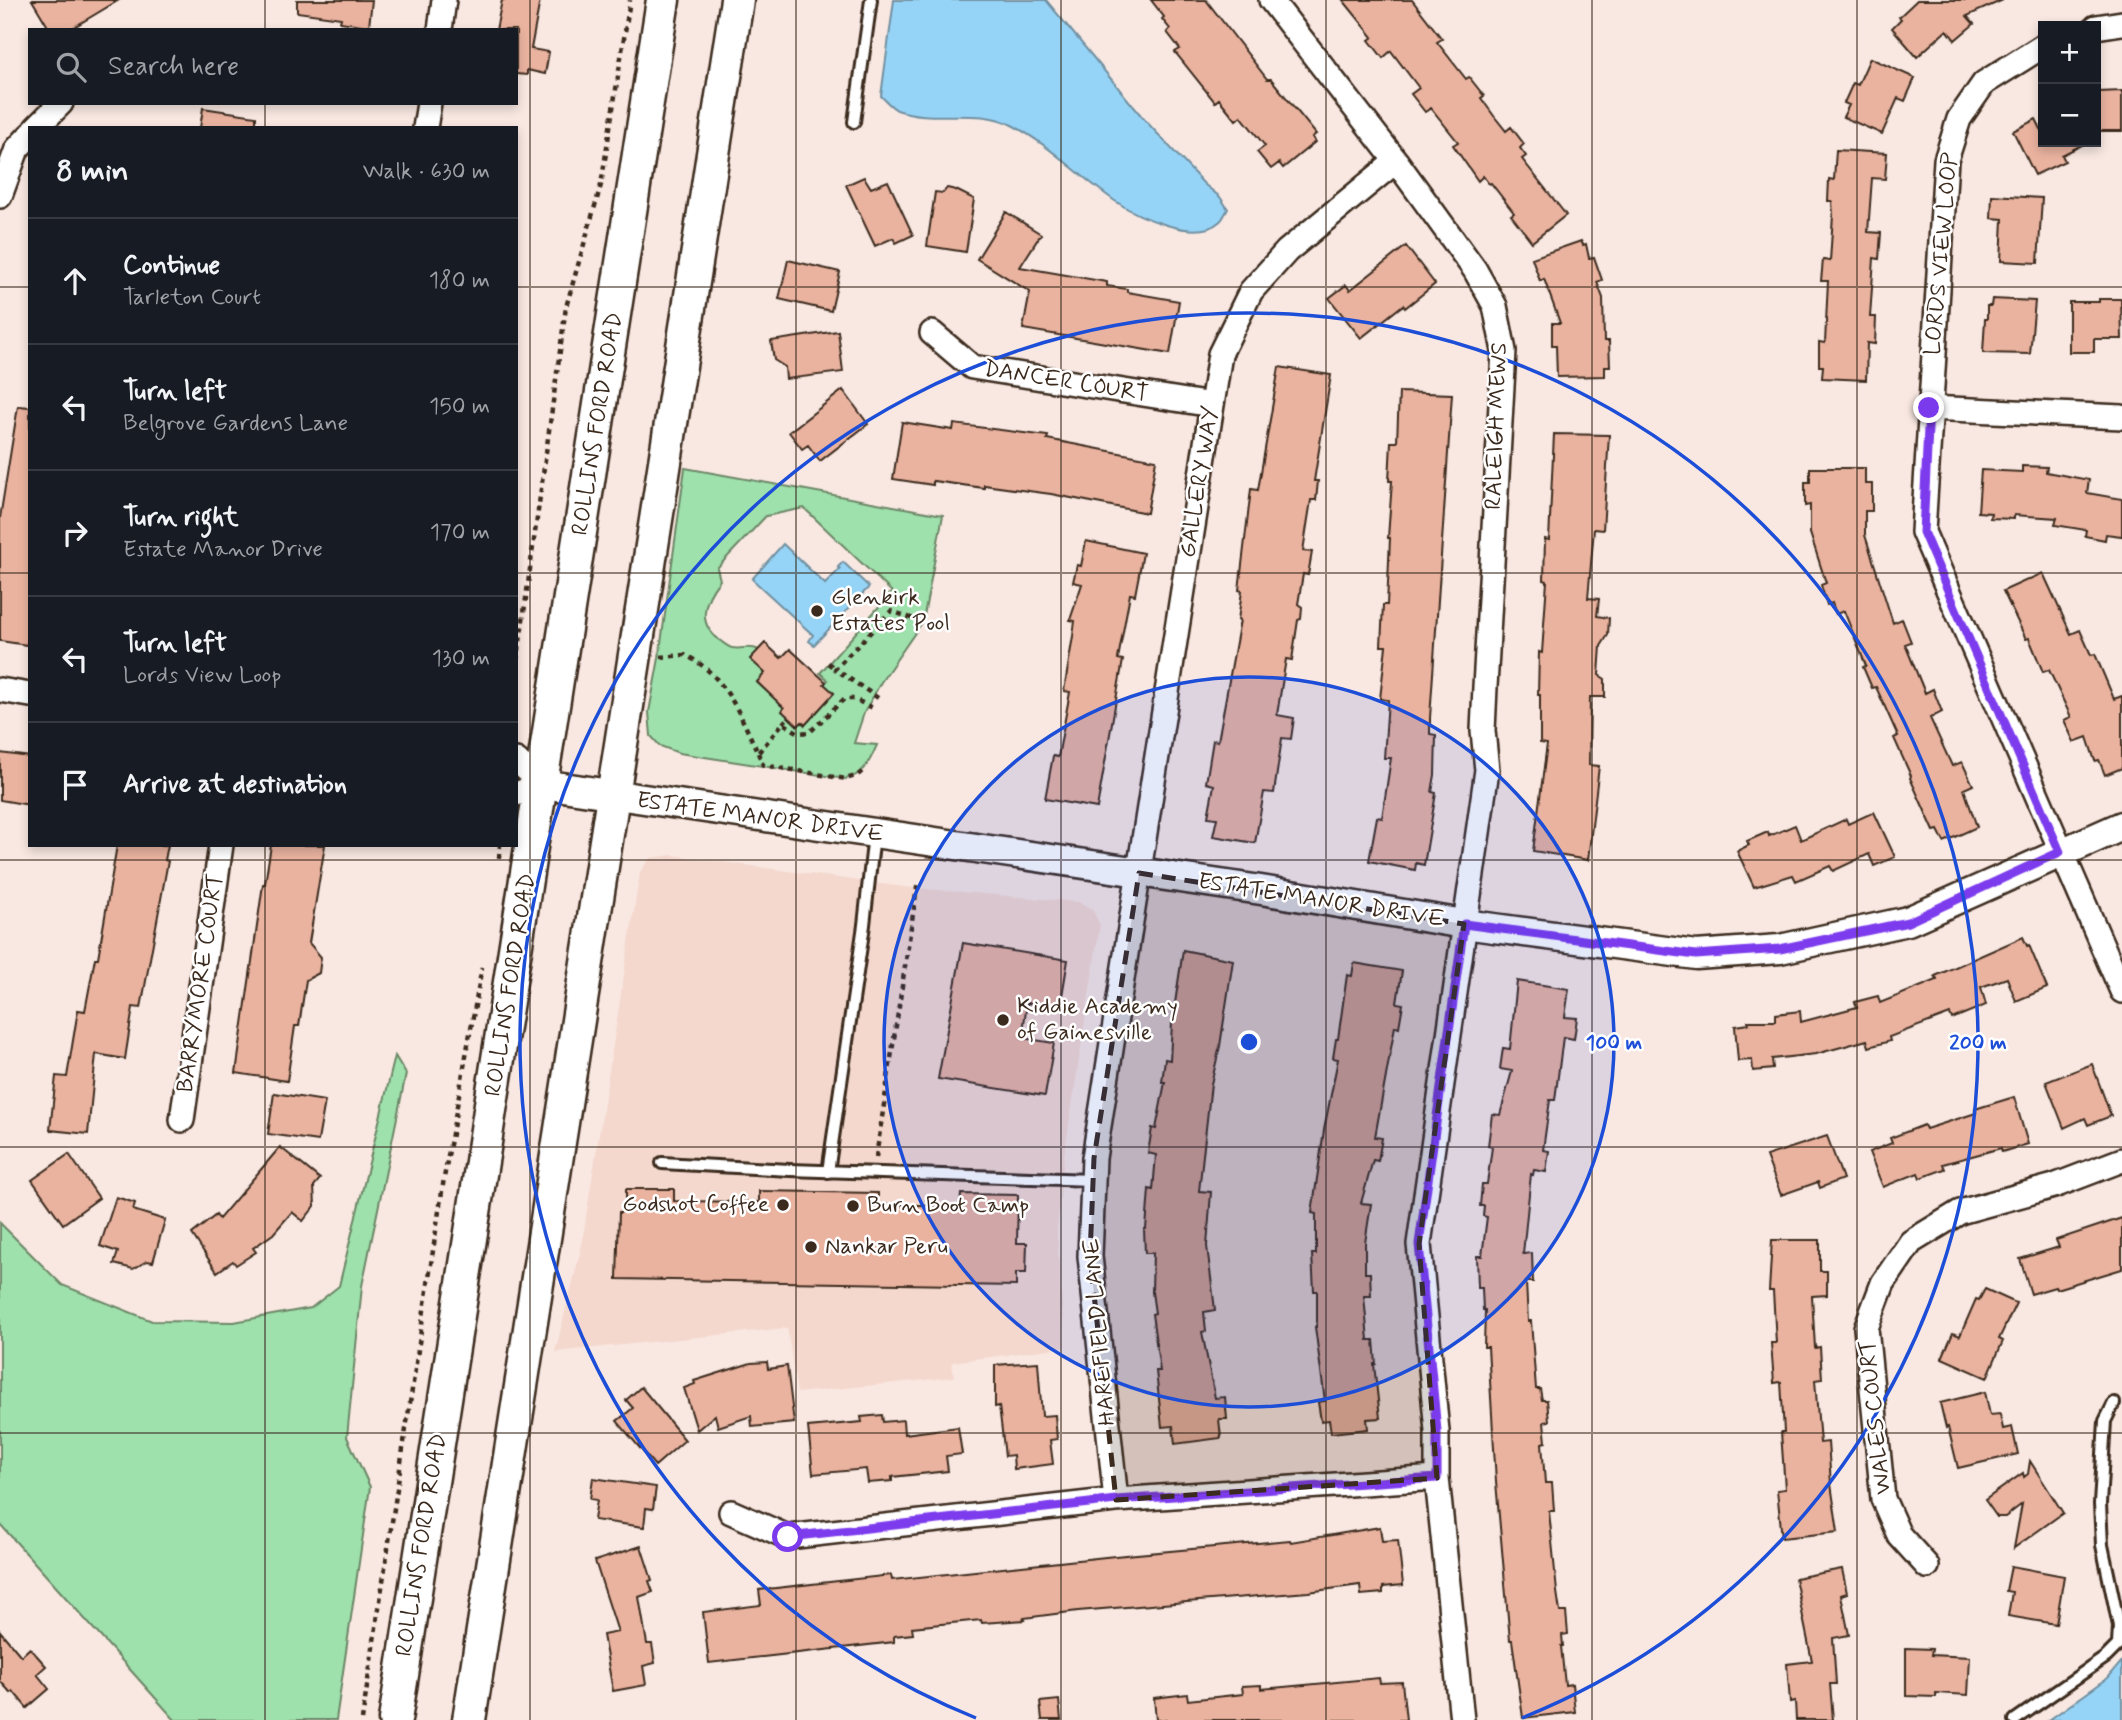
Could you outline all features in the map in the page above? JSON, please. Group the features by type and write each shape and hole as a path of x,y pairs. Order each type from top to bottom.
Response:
{"main road":[{"name":"ROLLINS FORD ROAD","path":"395,1720 529,789 663,0"},
{"path":"469,1720 737,0"}],"street":[{"path":"440,28 444,0"},
{"name":"RALEIGH MEWS","path":"1271,0 1396,161 1475,270 1494,306 1504,351 1483,731 1487,770 1419,1244 1437,1431 1437,1478 1462,1720"},
{"path":"2101,26 2122,23"},
{"name":"LORDS VIEW LOOP","path":"2038,49 1984,83 1959,119 1946,160 1923,532 2122,991"},
{"path":"38,126 59,105"},
{"path":"425,126 429,105"},
{"path":"0,196 17,149 28,137"},
{"name":"GALLERY WAY","path":"1139,873 1220,354 1251,291 1287,251 1396,161"},
{"name":"DANCER COURT","path":"932,333 972,367 1212,405"},
{"path":"1929,408 2122,417"},
{"path":"0,690 28,695"},
{"path":"518,764 529,789"},
{"name":"ESTATE MANOR DRIVE","path":"529,789 613,796 1261,890 1464,924 1696,955 1780,949 1908,922 2122,826"},
{"name":"BARRYMORE COURT","path":"182,1120 221,847"},
{"name":"HAREFIELD LANE","path":"1116,1500 1090,1256 1094,1158 1139,873"},
{"name":"WALES COURT","path":"1927,1566 1899,1535 1883,1499 1866,1328 1883,1283 1911,1242 1960,1212 2054,1186 2122,1160"},
{"path":"731,1512 788,1537 1116,1500 1437,1478"}],"lane":[{"path":"854,122 871,0"},
{"path":"828,1172 864,925 874,834"},
{"path":"662,1163 828,1172 1093,1180"},
{"path":"2015,1720 2106,1657 2118,1645 2119,1626 2102,1545 2100,1504 2105,1420 2114,1403"}],"path":[{"path":"518,656 566,307 601,185 630,0"},
{"path":"835,669 891,611 928,624"},
{"path":"659,658 685,655 711,672 733,702 763,765 846,779 865,769"},
{"path":"828,663 878,698"},
{"path":"783,723 799,733 810,732 844,699 854,699 873,708"},
{"path":"758,753 789,717"},
{"path":"497,870 500,847"},
{"path":"875,1173 876,1147 918,881"},
{"path":"362,1720 444,1178 483,960"}],"highlighted area":[{"path":"1139,873 1464,924 1419,1244 1437,1478 1116,1500 1090,1256 1094,1158"}],"shaded area":[{"path":"672,855 904,887 1079,902 1092,909 1100,925 1064,1157 1057,1232 1065,1347 952,1362 954,1377 797,1393 787,1328 555,1352 581,1249 640,872 650,858"}],"green space":[{"path":"685,468 943,515 923,621 881,682 864,713 854,743 877,745 866,766 852,777 846,779 679,753 660,746 651,736 649,712","holes":["804,508 892,592 820,673 828,680 824,684 834,693 805,725 757,683 765,673 759,650 730,647 714,635 705,620 706,604 720,580 717,568 766,516"]},
{"path":"395,1056 406,1074 362,1286 347,1437 370,1487 336,1720 175,1720 0,1524 0,1223 62,1285 152,1321 234,1322 311,1308 339,1286"}],"water":[{"path":"894,0 1046,0 1144,119 1204,184 1220,197 1228,209 1223,218 1209,228 1196,230 1167,225 1137,214 1115,201 1039,142 1012,125 984,117 911,114 895,109 881,96"},
{"name":"Glenkirk Estates Pool","path":"783,544 825,584 840,569 838,567 843,562 869,587 814,645 809,641 813,635 752,579"},
{"path":"2122,1661 2122,1720 2049,1720 2108,1678"}],"building":[{"path":"32,0 119,0 72,28 49,28"},
{"path":"297,0 372,0 369,26 340,22 341,18 297,12"},
{"path":"502,0 540,0 531,49 549,52 545,74 527,70 527,75 518,74 518,28 496,28"},
{"path":"1151,0 1206,0 1267,79 1271,79 1316,134 1312,137 1315,142 1283,168 1279,163 1271,169 1257,152 1265,146 1241,116 1236,120 1219,99 1215,102 1175,52 1180,49 1167,32 1170,29 1162,19 1164,17"},
{"path":"1343,0 1412,0 1442,39 1437,42 1466,79 1469,77 1484,96 1481,98 1494,116 1506,131 1511,127 1524,144 1520,148 1526,156 1522,159 1566,215 1532,242 1491,183 1483,176 1478,181 1453,145 1458,142 1431,108 1425,112 1411,94 1419,88 1391,51 1383,58 1369,40 1373,37"},
{"path":"1917,0 2003,0 1967,16 1974,24 1955,40 1947,30 1917,57 1892,28 1901,19 1899,17"},
{"path":"1870,58 1915,78 1905,101 1898,98 1882,134 1843,117 1849,105 1844,103 1853,83 1858,85"},
{"path":"2122,91 2122,131 2101,131 2101,92"},
{"path":"203,108 256,116 256,126 200,126"},
{"path":"2036,119 2038,147 2078,147 2062,155 2065,161 2035,175 2013,131"},
{"path":"1836,150 1887,153 1885,179 1872,178 1868,232 1881,233 1879,259 1874,258 1870,317 1876,317 1875,344 1867,343 1866,380 1822,378 1823,366 1819,366 1819,342 1825,343 1828,281 1821,281 1823,260 1830,261 1833,215 1832,201 1828,201 1829,179 1834,180"},
{"path":"864,177 871,188 888,181 913,235 896,243 893,238 875,246 846,185"},
{"path":"947,188 974,199 966,252 927,246 935,192 943,193"},
{"path":"1992,195 2042,198 2038,263 2001,261 2003,219 1991,218"},
{"path":"1006,212 1041,234 1020,267 1107,282 1107,286 1127,289 1127,292 1179,301 1170,354 1023,329 1030,292 977,259"},
{"path":"1581,241 1583,245 1586,244 1589,258 1594,257 1602,280 1597,282 1603,298 1604,341 1609,341 1610,366 1605,366 1605,376 1557,377 1552,323 1560,323 1544,279 1540,281 1532,258"},
{"path":"1406,246 1435,284 1361,338 1329,298 1346,285 1350,290"},
{"path":"788,260 840,272 831,311 779,299"},
{"path":"1992,299 2035,301 2030,354 1983,353 1987,306 1991,306"},
{"path":"2099,299 2121,299 2122,339 2094,339 2094,352 2069,352 2069,302 2099,302"},
{"path":"838,331 843,372 786,379 785,367 774,360 771,341"},
{"path":"1279,367 1331,375 1314,481 1318,481 1316,500 1311,500 1303,551 1312,552 1308,575 1303,574 1298,604 1302,607 1301,619 1298,620 1292,660 1286,659 1277,715 1294,718 1291,739 1282,738 1274,793 1264,792 1255,843 1213,836 1217,818 1208,817 1214,785 1206,783 1213,740 1218,741 1240,620 1242,591 1239,590 1251,489 1258,490"},
{"path":"843,390 868,424 820,461 808,445 802,449 789,432"},
{"path":"1399,392 1452,394 1430,718 1430,734 1436,735 1432,792 1436,793 1424,865 1416,863 1415,870 1369,861 1377,817 1382,818 1391,758 1384,758 1388,700 1380,699 1386,646 1381,646 1383,605 1387,605 1391,442 1397,442"},
{"path":"18,406 28,407 27,645 0,641 0,518"},
{"path":"902,422 953,430 954,424 1048,436 1047,439 1156,460 1147,513 1051,494 984,485 984,488 933,481 933,485 893,479"},
{"path":"1554,434 1609,435 1603,530 1594,529 1588,598 1599,599 1597,616 1609,618 1608,635 1601,646 1599,675 1605,679 1605,697 1590,697 1589,765 1599,766 1588,860 1533,851 1547,744 1540,743 1538,695 1539,652 1542,653 1547,581 1544,580 1545,539 1549,540"},
{"path":"2022,466 2047,467 2046,472 2089,480 2087,493 2122,499 2122,536 2106,534 2105,540 2085,536 2086,530 2055,525 2057,518 2014,515 2014,519 1990,518 1991,513 1978,512 1981,470 2022,472"},
{"path":"1810,468 1865,468 1865,484 1872,484 1872,511 1865,511 1865,535 1893,623 1902,619 1911,642 1905,644 1925,693 1933,689 1942,712 1930,718 1952,766 1962,762 1973,785 1964,789 1977,827 1944,842 1938,830 1934,831 1910,778 1894,738 1898,736 1876,687 1872,688 1844,611 1836,614 1832,603 1827,605 1821,585 1826,583 1810,533 1810,505 1805,506 1805,482 1810,482"},
{"path":"1086,541 1143,553 1135,595 1130,594 1118,659 1123,660 1097,808 1045,799 1053,756 1058,757 1070,692 1064,691 1075,621 1070,620 1082,584 1073,582 1077,565 1081,566"},
{"path":"2043,573 2071,634 2080,630 2091,655 2095,654 2114,699 2122,696 2122,768 2105,775 2099,760 2095,761 2087,737 2074,742 2064,720 2071,717 2049,670 2043,672 2029,638 2026,639 2003,591"},
{"path":"765,643 781,658 790,649 826,682 824,684 834,693 805,725 802,722 798,726 757,682 765,673 750,659"},
{"path":"0,753 28,757 28,805 0,800"},
{"path":"1874,812 1895,857 1874,866 1869,854 1833,871 1830,866 1796,881 1793,875 1754,887 1737,851 1749,845 1747,841 1768,832 1769,836 1795,825 1801,840 1846,819 1848,824"},
{"path":"117,847 168,847 165,860 168,861 141,1008 133,1007 125,1059 96,1054 88,1134 50,1130 56,1076 67,1077 78,1010 85,1011 95,958 98,958"},
{"path":"271,847 325,847 309,943 321,957 319,973 306,980 299,1026 295,1026 287,1081 236,1073"},
{"path":"2023,937 2047,988 2016,1001 2007,978 1981,987 1986,1005 1952,1019 1950,1014 1889,1037 1890,1041 1869,1047 1867,1040 1816,1054 1772,1059 1773,1069 1753,1071 1752,1060 1738,1061 1735,1026 1749,1024 1748,1021 1776,1021 1776,1014 1800,1011 1801,1022 1857,1007 1855,1002 1878,996 1880,1003 1937,980 1935,976"},
{"name":"Kiddie Academy of Gainesville","path":"963,943 1068,960 1060,1008 1027,1003 1022,1038 1054,1043 1045,1096 938,1079"},
{"path":"1183,950 1233,960 1220,1046 1211,1084 1199,1191 1211,1192 1207,1246 1215,1310 1204,1312 1206,1331 1202,1332 1215,1398 1225,1397 1227,1419 1219,1419 1221,1438 1175,1444 1173,1426 1162,1427 1156,1371 1160,1371 1152,1314 1155,1313 1152,1292 1153,1253 1145,1253 1144,1229 1149,1189 1153,1190 1156,1155 1148,1153 1152,1128 1156,1129 1165,1082 1162,1082 1165,1059 1170,1060 1172,1023"},
{"path":"1354,963 1402,971 1397,1003 1403,1004 1399,1027 1395,1026 1375,1137 1382,1138 1378,1161 1373,1160 1361,1203 1371,1204 1365,1243 1365,1273 1370,1273 1371,1296 1364,1296 1368,1340 1374,1340 1380,1418 1367,1419 1368,1429 1331,1433 1329,1420 1321,1421 1318,1402 1325,1401 1315,1327 1317,1291 1314,1291 1312,1254 1316,1254 1316,1214 1312,1213 1338,1059 1333,1058 1336,1039 1347,975 1352,976"},
{"path":"1517,981 1569,989 1565,1017 1577,1018 1574,1039 1563,1037 1555,1100 1550,1100 1543,1150 1549,1151 1546,1172 1534,1170 1533,1175 1531,1174 1523,1254 1532,1253 1533,1282 1526,1282 1528,1321 1531,1321 1536,1389 1540,1389 1542,1400 1547,1400 1549,1421 1544,1422 1546,1442 1542,1443 1545,1483 1552,1483 1554,1511 1549,1511 1557,1592 1560,1612 1566,1612 1568,1634 1562,1635 1561,1646 1565,1685 1572,1684 1575,1712 1523,1718 1510,1640 1496,1482 1488,1347 1484,1347 1485,1310 1482,1288 1478,1288 1477,1256 1482,1256 1487,1217 1483,1216 1484,1206 1480,1206 1482,1184 1487,1184 1492,1147 1488,1146 1492,1114 1500,1115 1512,1071 1500,1069 1503,1048 1510,1049"},
{"path":"2092,1064 2111,1116 2088,1125 2085,1118 2064,1128 2046,1082"},
{"path":"274,1093 325,1101 318,1141 268,1134"},
{"path":"2014,1097 2028,1144 2002,1152 2001,1148 1943,1164 1945,1169 1920,1178 1918,1173 1883,1187 1869,1152 1892,1143 1890,1138 1924,1125 1926,1129"},
{"path":"1827,1136 1843,1179 1820,1188 1818,1182 1781,1195 1766,1156"},
{"path":"280,1147 320,1179 314,1186 315,1206 303,1221 292,1212 273,1234 253,1248 256,1252 236,1265 233,1261 217,1272 192,1234 216,1215 219,1219"},
{"path":"69,1154 99,1198 63,1224 32,1180"},
{"path":"626,1189 674,1189 674,1201 759,1202 759,1191 878,1193 878,1204 960,1206 961,1194 1018,1195 1017,1243 1027,1243 1026,1273 1016,1273 1016,1286 617,1279 619,1212 626,1212"},
{"path":"116,1197 135,1203 133,1210 165,1220 153,1262 147,1261 133,1269 114,1264 118,1252 100,1246"},
{"path":"2122,1218 2122,1269 2031,1294 2020,1259 2059,1247 2056,1240"},
{"path":"1772,1240 1820,1240 1820,1271 1827,1271 1827,1295 1812,1296 1815,1348 1820,1347 1822,1379 1815,1380 1820,1443 1828,1442 1838,1532 1782,1538 1777,1490 1785,1489 1781,1432 1784,1432 1781,1382 1774,1383 1771,1343 1776,1343 1773,1291 1769,1291"},
{"path":"1985,1289 2016,1303 1999,1339 2003,1341 1987,1378 1942,1358 1953,1333 1960,1336 1976,1299 1979,1300"},
{"path":"767,1362 768,1369 787,1366 794,1423 752,1427 751,1416 718,1427 715,1415 697,1430 684,1388 695,1384 694,1381 751,1363"},
{"path":"1038,1362 1042,1416 1055,1415 1057,1439 1050,1440 1053,1464 1014,1469 1013,1455 1005,1456 999,1406 995,1407 995,1365"},
{"path":"641,1387 685,1440 655,1466 617,1421 633,1408 626,1400"},
{"path":"1985,1392 1990,1415 2000,1414 2003,1429 2012,1427 2018,1454 1958,1468 1940,1403"},
{"path":"882,1415 883,1422 903,1420 904,1434 958,1427 962,1454 946,1456 948,1471 892,1477 892,1481 868,1483 866,1469 813,1474 808,1427 862,1422 861,1417"},
{"path":"2030,1461 2063,1513 2014,1548 2022,1504 2005,1517 1997,1517 1985,1500 2023,1473 2024,1477 2028,1474"},
{"path":"593,1478 656,1487 653,1509 646,1508 644,1527 594,1520 597,1500 590,1499"},
{"path":"1380,1527 1382,1541 1398,1540 1403,1585 1383,1587 1383,1593 1361,1595 1360,1585 1308,1592 1078,1611 1024,1618 1025,1620 982,1623 981,1620 912,1627 913,1634 894,1636 894,1642 709,1663 703,1612 761,1605 759,1590 891,1575 892,1580 1115,1556 1291,1542"},
{"path":"641,1546 653,1592 639,1597 647,1644 652,1644 655,1663 643,1666 646,1685 613,1691 603,1635 618,1632 595,1561"},
{"path":"2011,1566 2064,1576 2056,1624 2008,1616 2012,1592 2006,1591"},
{"path":"1842,1569 1847,1593 1841,1595 1849,1635 1833,1638 1836,1684 1830,1684 1833,1720 1796,1720 1795,1701 1790,1702 1787,1664 1812,1661 1795,1578"},
{"path":"0,1631 21,1656 30,1648 46,1666 37,1674 49,1689 27,1708 13,1691 11,1693 0,1681"},
{"path":"1906,1648 1932,1649 1931,1655 1970,1657 1968,1695 1936,1693 1936,1697 1906,1696"},
{"path":"1379,1678 1380,1683 1402,1682 1406,1720 1156,1720 1154,1698 1187,1694 1188,1700 1243,1694 1242,1686 1261,1685 1261,1689"},
{"path":"1059,1700 1061,1720 1042,1720 1040,1702"}],"place":[{"name":"Glenkirk Estates Pool","path":"817,611"},
{"name":"Kiddie Academy of Gainesville","path":"1003,1020"},
{"name":"Godshot Coffee","path":"783,1205"},
{"name":"Burn Boot Camp","path":"853,1206"},
{"name":"Nankar Peru","path":"811,1247"}],"route":[{"path":"788,1537 1116,1500 1437,1478 1437,1431 1419,1244 1464,924 1696,955 1780,949 1908,922 2060,852 1923,532 1929,408"}]}
